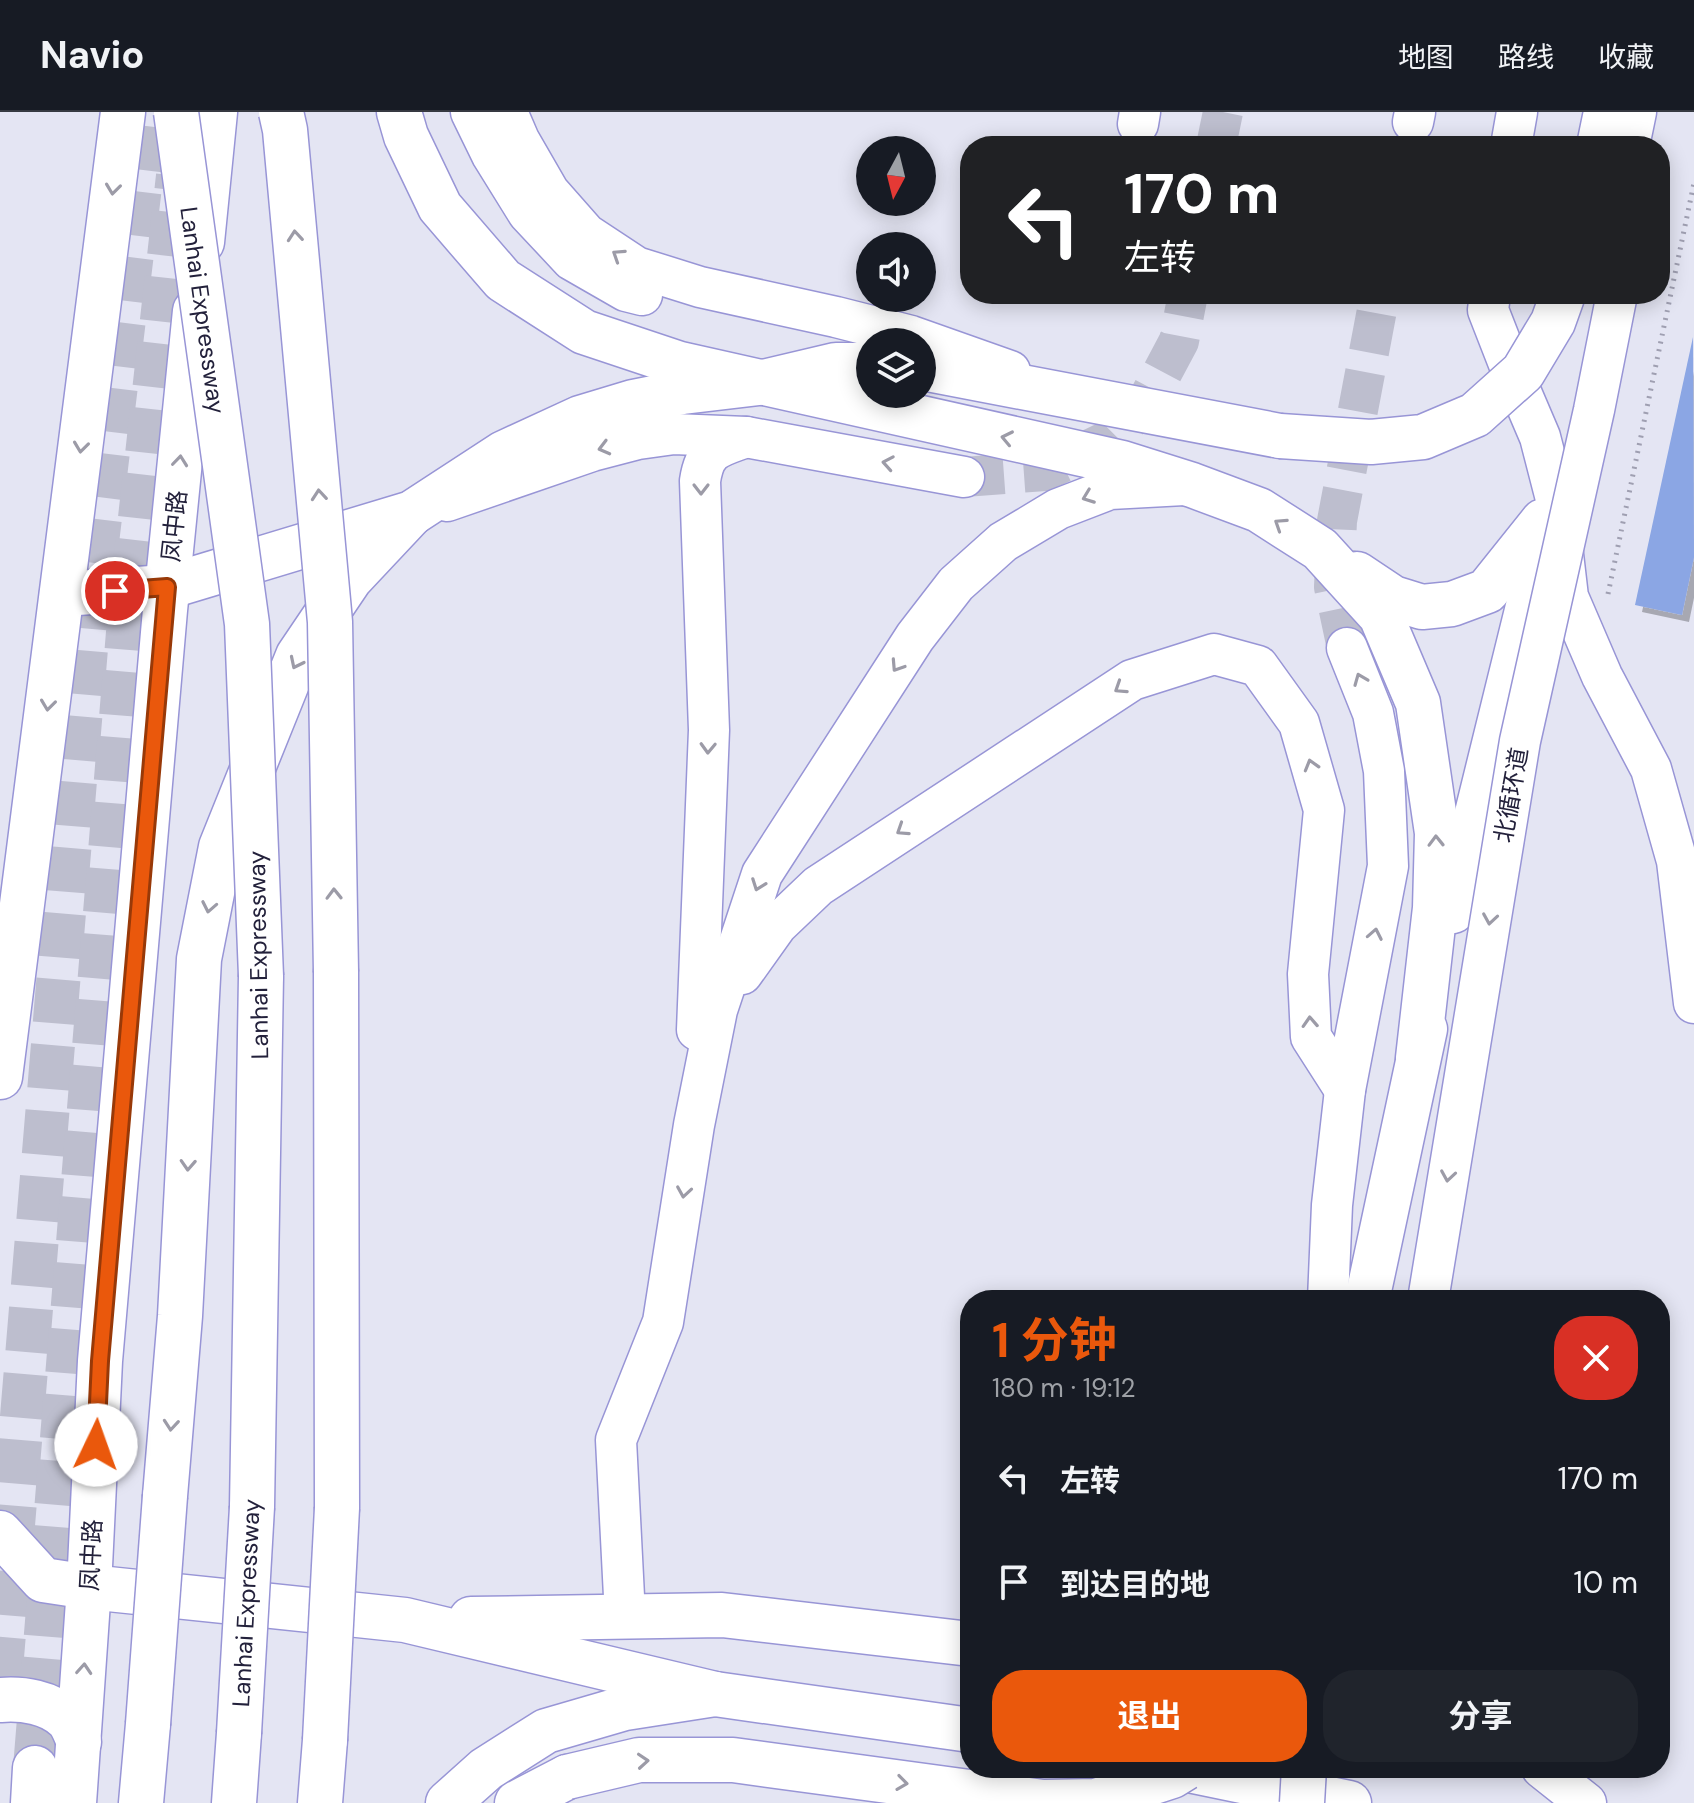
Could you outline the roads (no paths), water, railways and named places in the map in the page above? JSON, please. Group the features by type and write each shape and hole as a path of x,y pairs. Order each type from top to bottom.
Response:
{"main road":[{"path":"0,1077 123,112"},
{"name":"Lanhai Expressway","path":"176,112 247,624 261,976 252,1507 234,1803"},
{"name":"凤中路","path":"74,1803 100,1361 167,587 215,112"},
{"path":"281,112 287,146 330,622 336,972 337,1508 320,1803"},
{"path":"399,112 406,136 440,207 503,280 584,332 680,364 1122,463 1192,485 1259,510 1393,598 1422,607 1452,604 1487,591 1557,503"},
{"path":"1601,136 1606,112"},
{"path":"936,371 1280,436 1371,442 1423,437 1475,415 1523,372 1553,322 1559,304"},
{"path":"141,1803 180,1316 199,959 221,847 298,656 350,579 412,513 504,453 580,418 633,402 683,392 759,383 836,365 856,365"},
{"path":"1369,1290 1418,1058 1533,586 1557,503"},
{"path":"62,594 167,587 412,513"},
{"path":"1320,549 1381,616 1418,703 1437,833 1435,908 1418,1058"},
{"path":"0,1533 43,1580 89,1587 405,1620 722,1615 960,1643"},
{"path":"405,1620 715,1694 960,1729"},
{"path":"448,1803 486,1769 546,1731 625,1708 715,1694"},
{"path":"0,1700 17,1698 48,1706 68,1719 79,1742"},
{"path":"517,1803 567,1777 639,1760 733,1760 1043,1802 1096,1801 1166,1778"},
{"path":"1144,1778 1181,1793 1193,1803"},
{"path":"1230,1778 1349,1803"},
{"path":"1302,1803 1303,1778"}],"street":[{"path":"471,112 492,155 528,213 572,260 626,291 694,309 836,317"},
{"path":"507,112 549,192 586,234 636,267 700,287 911,336 1093,400"},
{"path":"1513,136 1517,112"},
{"path":"1631,136 1636,112"},
{"path":"1649,136 1654,112"},
{"path":"1489,304 1488,310 1540,437 1557,503 1568,597 1602,676 1651,769 1677,861 1694,1003"},
{"path":"1557,503 1597,304"},
{"name":"北循环道","path":"1430,1290 1520,741 1615,304"},
{"path":"412,513 592,451 638,439 674,434 746,437 964,477"},
{"path":"694,1125 709,730 700,481 703,463 714,449 746,437"},
{"path":"625,1616 616,1440 663,1322 694,1125 717,1010 762,874 915,637 956,584 1003,542 1058,509 1110,489 1192,485"},
{"path":"1328,1290 1332,1205 1345,1090 1388,866 1384,771 1373,713 1347,648"},
{"path":"717,1010 777,925 818,886 1132,680 1214,654 1258,666 1299,723 1324,810 1308,974 1311,1037 1345,1090"},
{"path":"1555,1778 1586,1803"}],"tunnel":[{"path":"0,1681 90,600 149,112"},
{"path":"1218,136 1223,112"},
{"path":"35,1768 130,608 178,176"},
{"path":"964,477 1045,471 1109,440 1146,403 1179,341 1186,304"},
{"path":"1347,648 1334,587 1337,521 1378,304"}]}
